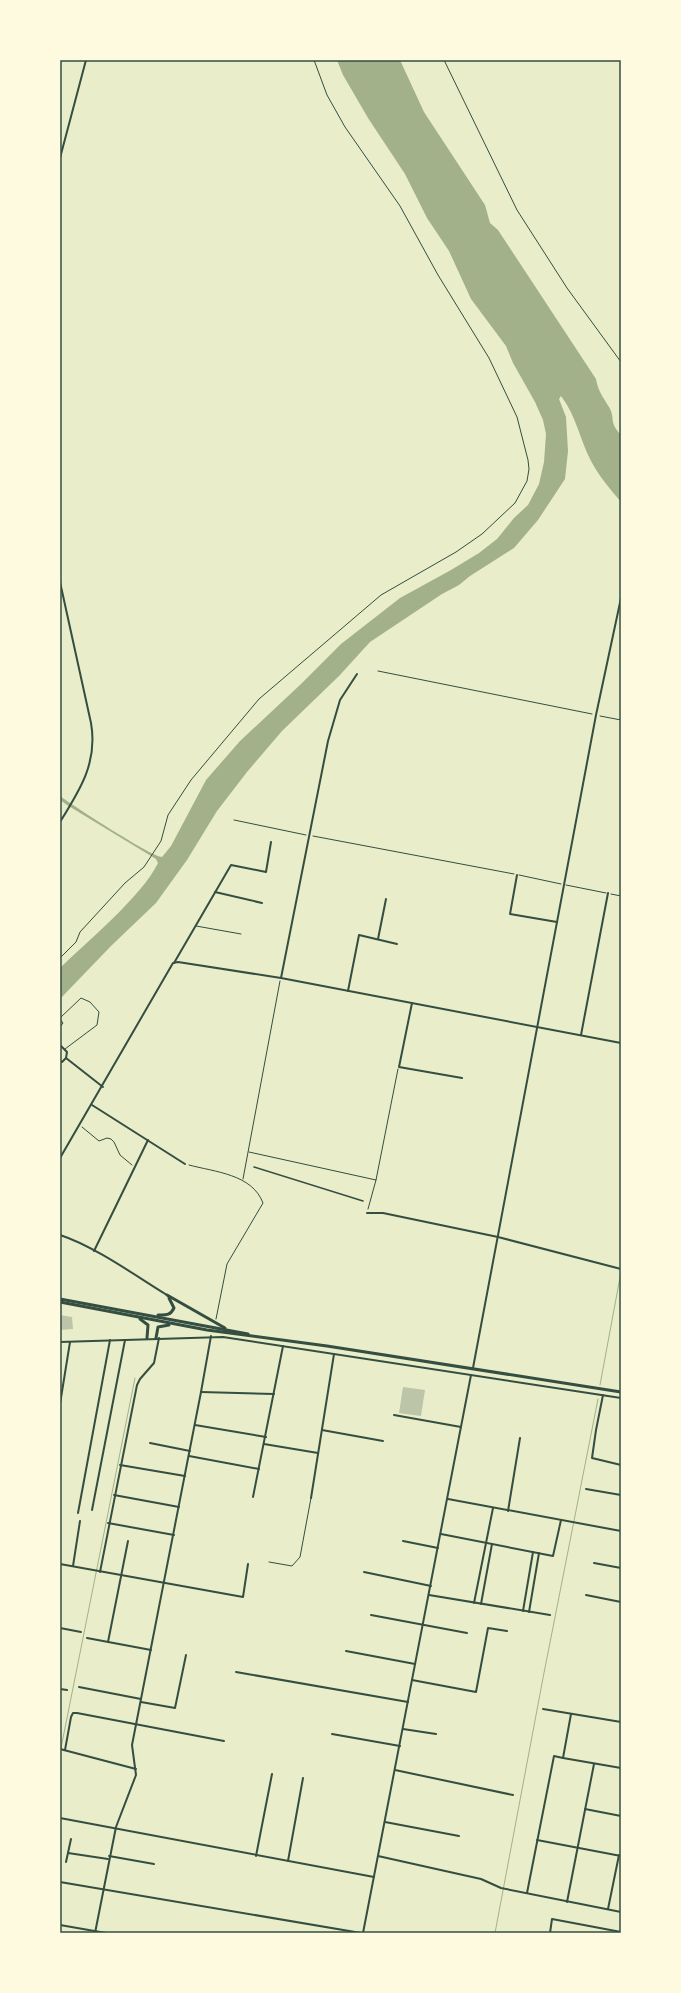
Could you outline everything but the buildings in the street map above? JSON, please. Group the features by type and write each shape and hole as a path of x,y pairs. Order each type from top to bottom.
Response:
{"main road":[{"path":"167,1295 216,1324 230,1330"},
{"path":"151,1315 167,1315 172,1312 174,1308 173,1302 167,1295"},
{"path":"60,1299 277,1339"},
{"path":"60,1302 179,1325 621,1392"},
{"path":"130,1316 148,1325 147,1338"},
{"path":"157,1338 158,1327 164,1325 179,1325"}],"street":[{"path":"60,158 86,60"},
{"path":"60,582 93,737 90,766 74,800 60,822"},
{"path":"472,1369 596,715 621,598"},
{"path":"281,978 328,741 340,700 357,674"},
{"path":"60,1158 103,1087 173,963 231,866 266,872 271,842"},
{"path":"517,875 510,914 557,922"},
{"path":"215,892 262,903"},
{"path":"581,1035 608,893"},
{"path":"378,939 386,899"},
{"path":"348,991 359,935 397,944"},
{"path":"173,963 182,962 281,978 621,1043"},
{"path":"412,1003 398,1067 462,1078"},
{"path":"60,1045 67,1052 66,1058 62,1062 60,1061"},
{"path":"66,1058 103,1087"},
{"path":"92,1105 185,1164"},
{"path":"94,1251 148,1140"},
{"path":"254,1167 363,1200"},
{"path":"367,1213 383,1213 498,1237 621,1268"},
{"path":"60,1235 70,1238 94,1251 167,1295"},
{"path":"95,1932 102,1890 116,1827 136,1775 132,1746 195,1425 210,1336"},
{"path":"60,1342 210,1336 621,1398"},
{"path":"99,1572 137,1385 140,1379 154,1363 157,1338"},
{"path":"78,1513 110,1340"},
{"path":"92,1510 125,1340"},
{"path":"60,1404 70,1342"},
{"path":"254,1497 283,1346"},
{"path":"311,1498 334,1354"},
{"path":"60,1882 362,1933 400,1746 471,1375"},
{"path":"201,1392 274,1394"},
{"path":"604,1395 596,1430 592,1458 621,1465"},
{"path":"394,1415 461,1427"},
{"path":"195,1425 266,1438"},
{"path":"322,1430 383,1441"},
{"path":"508,1511 520,1438"},
{"path":"150,1443 190,1451"},
{"path":"264,1444 319,1453"},
{"path":"189,1456 259,1469"},
{"path":"120,1465 185,1476"},
{"path":"586,1489 621,1495"},
{"path":"114,1495 179,1507"},
{"path":"448,1499 621,1531"},
{"path":"474,1603 493,1508"},
{"path":"441,1534 553,1556 555,1554 561,1520"},
{"path":"73,1566 80,1521"},
{"path":"108,1523 174,1535"},
{"path":"108,1642 128,1541"},
{"path":"403,1541 438,1548"},
{"path":"482,1604 492,1544"},
{"path":"523,1611 533,1552"},
{"path":"529,1612 539,1553"},
{"path":"594,1563 621,1568"},
{"path":"60,1564 243,1597 248,1564"},
{"path":"364,1572 431,1586"},
{"path":"429,1595 550,1615"},
{"path":"586,1595 621,1602"},
{"path":"371,1616 467,1633"},
{"path":"60,1628 81,1632"},
{"path":"412,1680 476,1692 488,1628 507,1631"},
{"path":"87,1638 151,1650"},
{"path":"346,1650 415,1664"},
{"path":"79,1687 175,1708 186,1655"},
{"path":"236,1672 408,1702"},
{"path":"60,1689 67,1690"},
{"path":"543,1710 621,1722"},
{"path":"65,1750 73,1713 224,1741"},
{"path":"563,1758 571,1714"},
{"path":"403,1729 436,1734"},
{"path":"332,1734 400,1746"},
{"path":"60,1749 136,1769"},
{"path":"527,1893 554,1756 621,1768"},
{"path":"567,1902 594,1764"},
{"path":"395,1770 513,1795"},
{"path":"256,1856 272,1774"},
{"path":"288,1861 303,1778"},
{"path":"585,1809 621,1816"},
{"path":"60,1818 116,1827 256,1856 374,1877"},
{"path":"385,1822 459,1836"},
{"path":"66,1862 71,1839"},
{"path":"537,1840 620,1855 608,1909"},
{"path":"68,1853 154,1864"},
{"path":"378,1856 481,1879 501,1888 621,1912"},
{"path":"550,1933 552,1919 621,1932"},
{"path":"60,1925 106,1933"}],"lane":[{"path":"195,926 241,934"},
{"path":"60,1027 63,1023 60,1018 80,998 90,1002 99,1012 97,1025 64,1049"},
{"path":"269,1562 292,1566 300,1557 311,1498"}],"path":[{"path":"60,958 76,942 78,934 125,883 144,867 161,840 168,815 191,780 259,699 381,595 456,552 482,534 515,503 527,481 529,469 528,460 517,416 489,358 438,275 400,206 345,128 327,95 314,60"},
{"path":"444,60 507,193 566,285 621,362"},
{"path":"378,670 621,720"},
{"path":"234,820 621,896"},
{"path":"242,1179 281,978"},
{"path":"367,1213 376,1180 398,1067"},
{"path":"80,1126 99,1141 104,1138 110,1139 114,1142 120,1156 135,1168"},
{"path":"248,1152 376,1180"},
{"path":"185,1164 242,1179 259,1193 263,1203 227,1264 216,1324"}],"shaded area":[{"path":"337,60 400,60 424,112 485,205 490,223 498,230 596,379 599,390 611,411 613,423 621,435 621,502 601,477 591,461 574,419 561,396 559,399 566,417 568,451 565,479 538,520 514,548 370,642 339,676 282,731 247,772 217,811 187,860 156,903 111,946 60,999 60,968 127,904 140,890 158,863 156,859 67,805 60,800 60,796 128,840 155,855 162,857 171,846 206,780 240,741 341,644 400,598 479,553 497,539 514,518 528,505 539,484 544,462 546,434 543,420 535,402 513,363 506,346 471,299 449,251 427,218 405,174 368,118 343,75"}],"waterway":[{"path":"600,1385 621,1272"},
{"path":"60,1753 135,1378"},
{"path":"495,1933 598,1399"}]}
